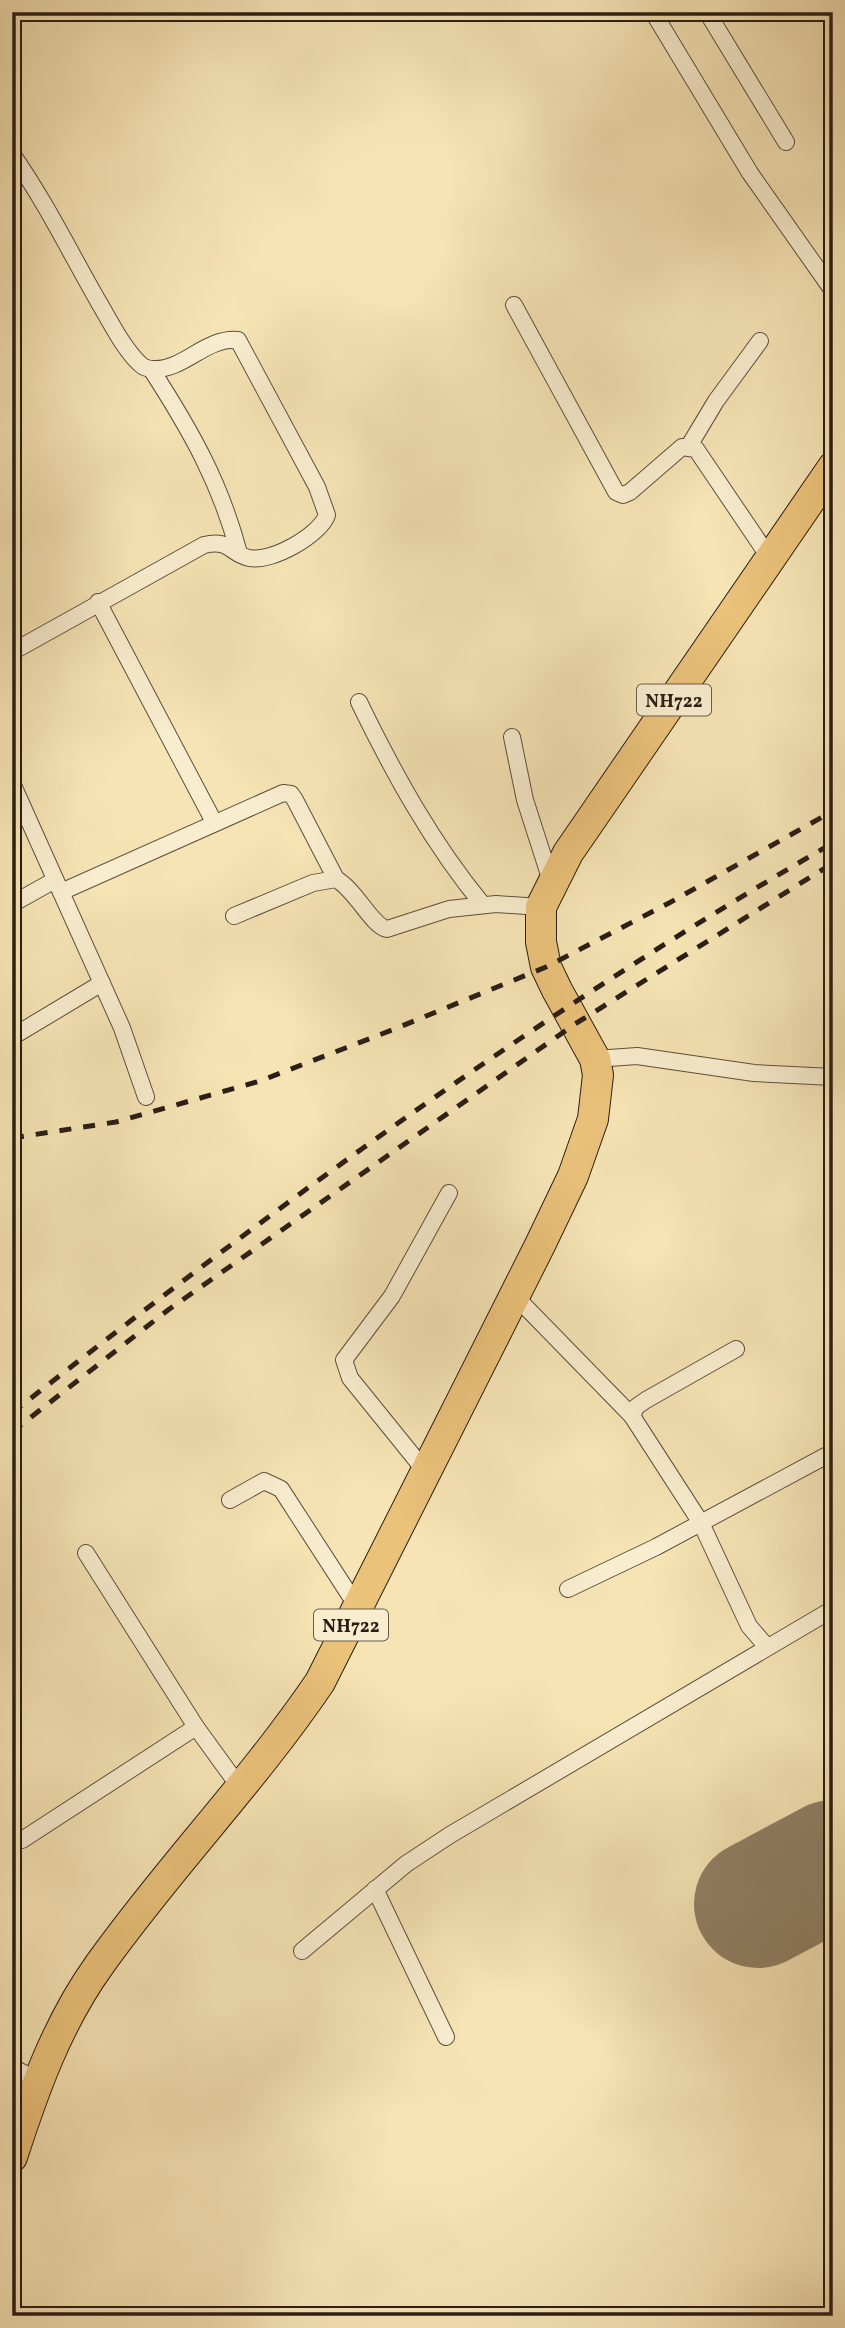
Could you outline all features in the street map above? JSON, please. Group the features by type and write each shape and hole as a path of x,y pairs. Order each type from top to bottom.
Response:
{"highway":[{"name":"NH722","path":"12,2157 25,2073 71,2011 99,1965 279,1742 320,1682 359,1610 513,1294 545,1235 586,1144 596,1096 595,1059 546,967 539,926 546,895 568,853 833,467"}],"street":[{"path":"653,12 750,173 833,291"},
{"path":"707,12 786,142"},
{"path":"12,154 43,200 107,316 141,365 151,369 164,368 226,339 238,340 246,350 317,487 327,515 324,525 316,533 262,558 250,558 228,545 215,542 204,545 12,652"},
{"path":"514,305 616,492 623,495 630,492 674,453 689,446 708,412 760,341"},
{"path":"151,369 206,458 228,509 239,553"},
{"path":"689,446 702,456 771,560"},
{"path":"98,602 214,822"},
{"path":"359,702 428,832 483,905"},
{"path":"12,904 283,793 290,794 336,879 354,892 377,924 387,929 449,909 546,895 512,737"},
{"path":"14,793 122,1028 146,1097"},
{"path":"234,916 313,883 336,879"},
{"path":"12,1037 102,983"},
{"path":"595,1059 637,1056 754,1073 833,1077"},
{"path":"426,1472 350,1378 344,1369 344,1360 392,1296 449,1193"},
{"path":"513,1294 632,1416 701,1522 749,1626 766,1647"},
{"path":"632,1416 636,1407 646,1400 736,1349"},
{"path":"568,1589 833,1452"},
{"path":"230,1500 264,1481 281,1489 359,1610"},
{"path":"86,1553 196,1727 241,1789"},
{"path":"302,1951 406,1864 491,1809 833,1609"},
{"path":"23,1840 196,1727"},
{"path":"375,1889 446,2037"}],"runway":[{"path":"758,1904 833,1864"}],"railway":[{"path":"12,1138 116,1122 260,1081 392,1030 546,967 669,903 833,811"},
{"path":"12,1413 110,1336 412,1113 620,973 833,843"},
{"path":"12,1432 168,1310 575,1024 833,863"}]}
